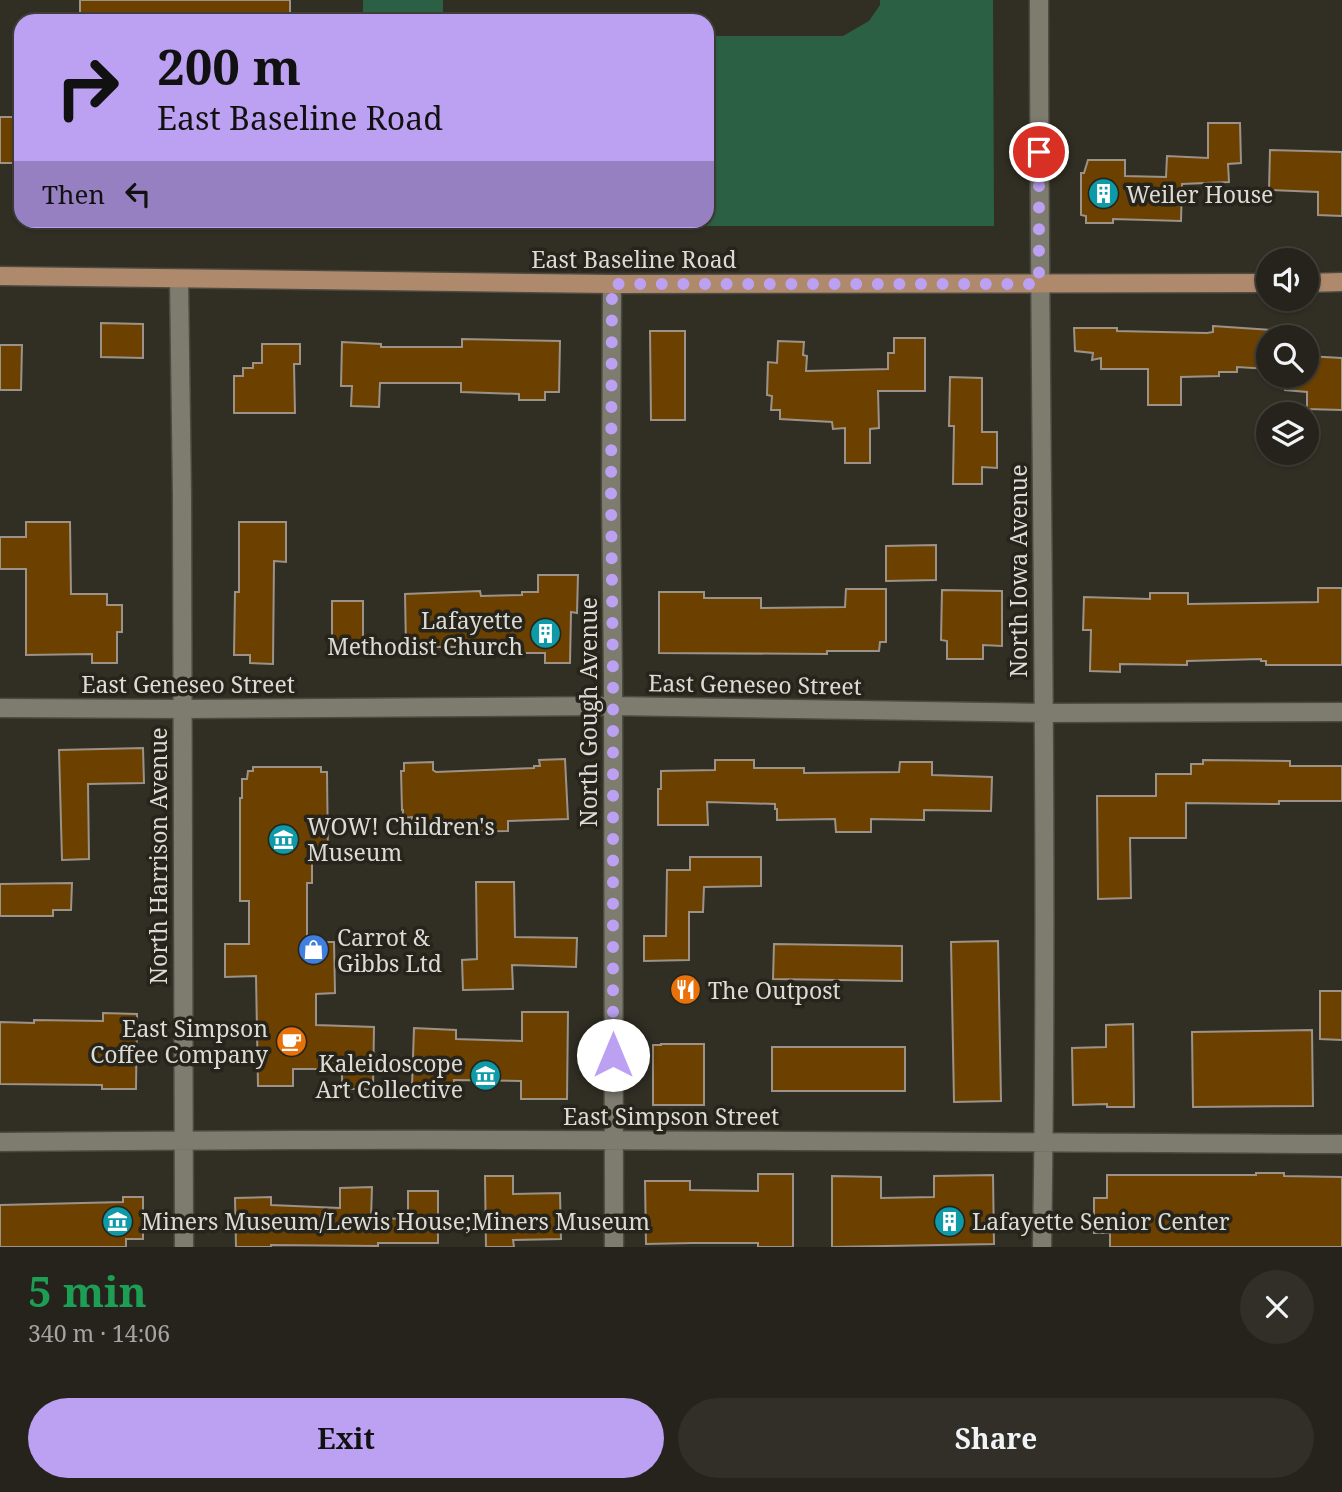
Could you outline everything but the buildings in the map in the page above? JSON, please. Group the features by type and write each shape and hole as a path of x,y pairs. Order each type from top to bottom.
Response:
{"main road":[{"name":"East Baseline Road","path":"0,276 612,284 1256,283"},
{"path":"1319,283 1342,282"}],"street":[{"name":"North Iowa Avenue","path":"1039,0 1039,284 1046,931 1042,1247"},
{"name":"North Harrison Avenue","path":"179,279 184,1247"},
{"name":"North Gough Avenue","path":"612,284 614,1247"},
{"name":"East Geneseo Street","path":"0,708 613,706 1043,713 1342,712"},
{"name":"East Simpson Street","path":"0,1142 183,1139 614,1139 1342,1144"}],"green space":[{"path":"363,0 443,0 443,14 363,14"},
{"path":"880,0 993,0 994,226 714,226 714,36 843,36 869,21 880,5"}],"place":[{"name":"Weiler House","path":"1103,194"},
{"name":"Lafayette Methodist Church","path":"546,633"},
{"name":"WOW! Children's Museum","path":"284,839"},
{"name":"Carrot & Gibbs Ltd","path":"314,950"},
{"name":"The Outpost","path":"685,990"},
{"name":"East Simpson Coffee Company","path":"291,1041"},
{"name":"Kaleidoscope Art Collective","path":"486,1076"},
{"name":"Miners Museum/Lewis House;Miners Museum","path":"118,1221"},
{"name":"Lafayette Senior Center","path":"949,1221"}],"route":[{"path":"613,1055 612,284 1039,284 1039,152"}]}
